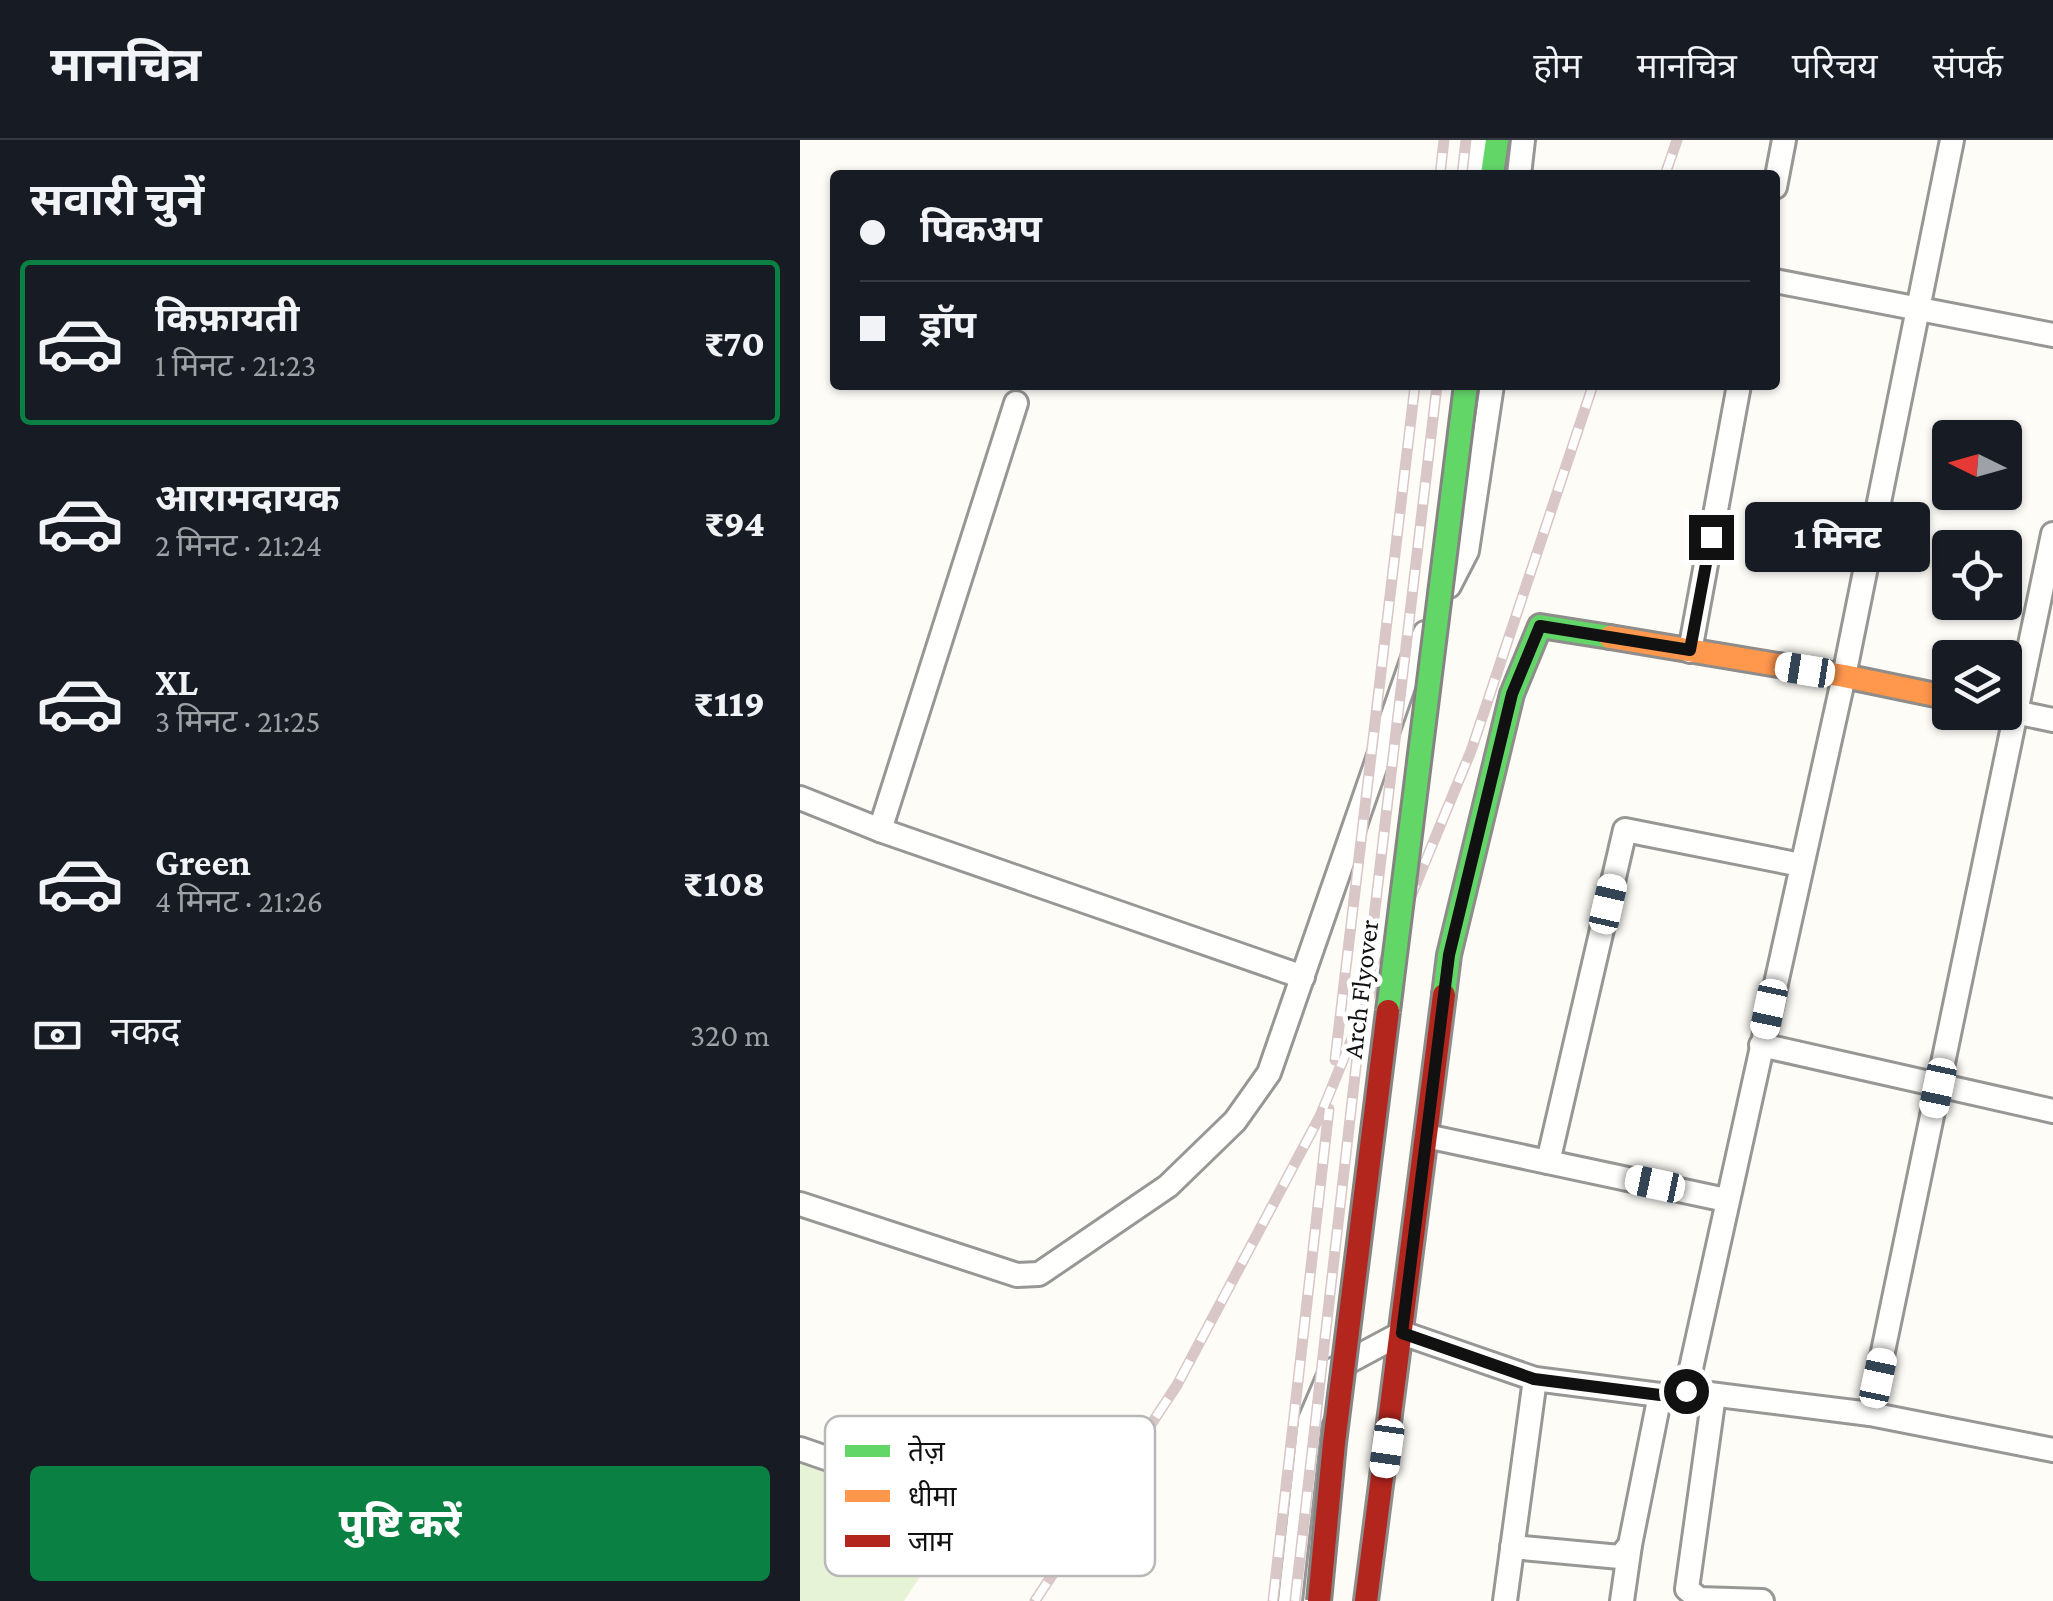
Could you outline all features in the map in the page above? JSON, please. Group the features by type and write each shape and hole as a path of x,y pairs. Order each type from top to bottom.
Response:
{"street":[{"path":"1474,170 1477,140"},
{"path":"1493,170 1497,140"},
{"path":"1519,170 1523,140"},
{"path":"1778,170 1784,140"},
{"path":"1686,1391 1844,676 1952,140"},
{"path":"1780,281 2053,335"},
{"path":"1416,652 1447,390"},
{"name":"Arch Flyover","path":"1319,1601 1334,1443 1465,390"},
{"path":"800,1204 1017,1276 1039,1274 1168,1186 1235,1121 1270,1072 1416,652 1467,551 1491,390"},
{"path":"1690,650 1738,390"},
{"path":"880,830 1016,403"},
{"path":"2022,665 2053,534"},
{"path":"1366,1601 1449,955 1512,694 1540,626 1932,694"},
{"path":"2022,713 2053,720"},
{"path":"1870,1414 2007,730"},
{"path":"800,798 880,830 1303,977"},
{"path":"1548,1162 1625,830 1802,865"},
{"path":"1761,1046 2053,1111"},
{"path":"1426,1136 1726,1200"},
{"path":"1290,1601 1310,1420 1331,1371 1402,1333 1534,1379 1660,1395 1686,1391 1870,1414 2053,1450"},
{"path":"1506,1601 1534,1379"},
{"path":"1622,1601 1660,1395"},
{"path":"1714,1395 1687,1589 1699,1600 1762,1601"},
{"path":"800,1449 825,1458"},
{"path":"1512,1547 1620,1557 1630,1545"}],"green space":[{"path":"800,1459 825,1468 825,1576 921,1576 904,1601 800,1601"}],"railway":[{"path":"1441,170 1444,140"},
{"path":"1463,170 1466,140"},
{"path":"1667,170 1677,140"},
{"path":"1335,1060 1414,390"},
{"path":"1366,985 1436,390"},
{"path":"1155,1418 1177,1385 1320,1116 1471,751 1591,390"},
{"path":"1295,1601 1359,1040"},
{"path":"1273,1601 1329,1109"},
{"path":"1035,1601 1051,1576"}],"traffic: fast":[{"path":"1493,170 1497,140"},
{"path":"1388,1011 1465,390"},
{"path":"1444,995 1449,955 1512,694 1540,626 1610,637"}],"traffic: slow":[{"path":"1610,637 1932,694"}],"traffic: jam":[{"path":"1366,1601 1444,995"},
{"path":"1319,1601 1334,1443 1388,1011"}],"route":[{"path":"1686,1391 1660,1395 1534,1379 1402,1333 1449,955 1512,694 1540,626 1690,650 1711,537"}]}
